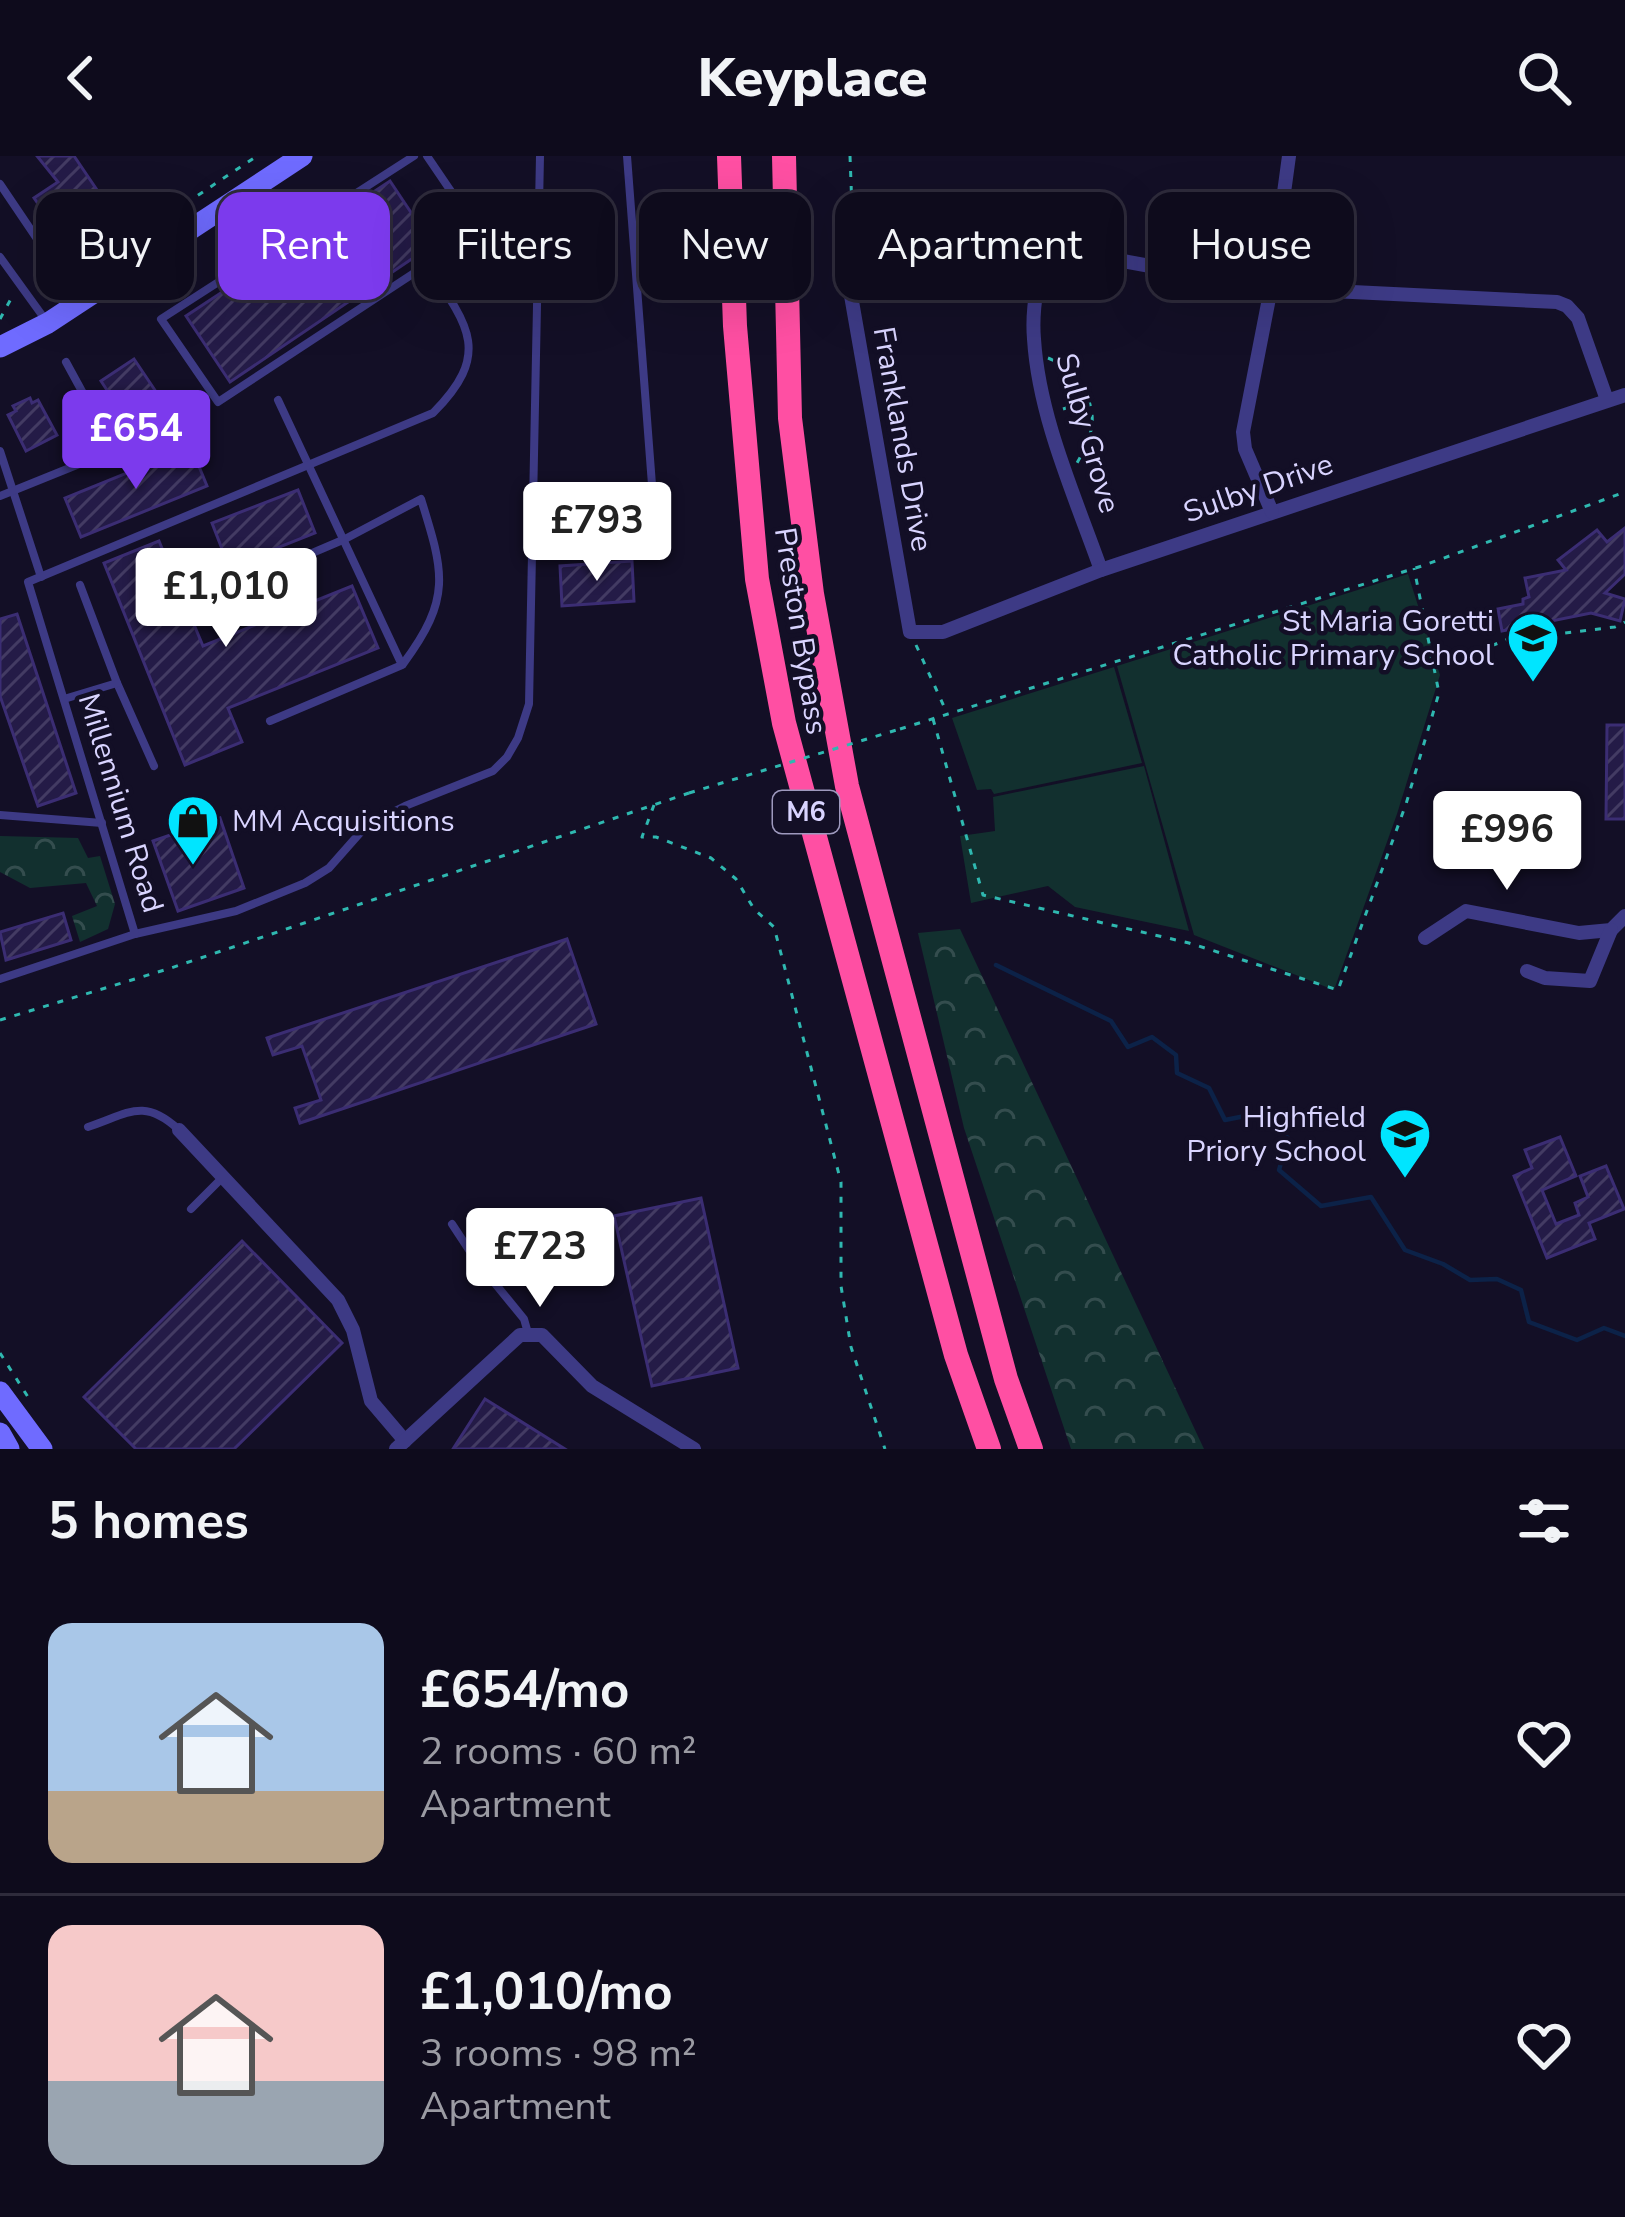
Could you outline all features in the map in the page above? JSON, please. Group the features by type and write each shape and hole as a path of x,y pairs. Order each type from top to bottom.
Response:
{"highway":[{"name":"Preston Bypass","path":"729,156 735,326 757,579 780,703 799,786 986,1449"},
{"name":"Preston Bypass","path":"784,156 790,418 812,594 835,726 853,809 1015,1404 1032,1449"}],"main road":[{"path":"194,226 302,156"},
{"path":"0,347 81,300"},
{"path":"0,1392 34,1446"},
{"path":"0,1433 9,1449"}],"street":[{"path":"1284,192 1289,156"},
{"path":"1354,292 1557,302 1578,318 1607,400"},
{"name":"Franklands Drive","path":"852,300 910,632"},
{"name":"Sulby Grove","path":"1035,300 1034,338 1047,413 1101,570"},
{"path":"1269,300 1243,432 1272,512"},
{"name":"Sulby Drive","path":"910,632 943,632 1101,570 1625,395"},
{"path":"1425,938 1466,911 1580,933 1611,930"},
{"path":"1527,971 1545,978 1590,981 1611,930 1625,916"},
{"path":"179,1130 338,1300 353,1330 371,1401 400,1445 520,1335 542,1335 592,1386 694,1449"}],"lane":[{"path":"414,156 160,319 218,402 414,274"},
{"path":"427,156 452,192"},
{"path":"135,934 236,911 305,883 329,868 367,825 493,771 518,738 529,704 540,156"},
{"path":"533,525 655,524 627,156"},
{"path":"0,184 36,237"},
{"path":"0,257 48,323"},
{"path":"0,451 40,577 433,413 454,392 466,370 466,327 449,300"},
{"path":"0,496 114,450 66,362"},
{"path":"278,400 402,665"},
{"path":"200,601 421,499 439,556 441,590 421,639 402,665 270,721"},
{"name":"Millennium Road","path":"0,979 135,934 28,582 40,577"},
{"path":"80,585 154,766"},
{"path":"64,700 117,682"},
{"path":"0,815 102,823"},
{"path":"88,1127 142,1109 160,1113 179,1130"},
{"path":"191,1209 223,1177"},
{"path":"452,1224 524,1319 528,1335"}],"path":[{"path":"194,198 257,156"},
{"path":"850,156 852,192"},
{"path":"0,319 10,298 22,290"},
{"path":"1036,357 1054,359 1071,373 1090,401 1092,433 1067,474"},
{"path":"1047,413 1090,401"},
{"path":"0,1020 653,805 1414,568 1625,492"},
{"path":"933,719 983,895 1189,943 1338,989 1406,804 1439,693 1414,568"},
{"path":"1434,668 1506,640 1625,622"},
{"path":"910,632 948,715"},
{"path":"653,805 642,837 656,837 712,858 736,879 754,909 774,927 841,1182 841,1286 851,1347 885,1449"}],"green space":[{"path":"1408,574 1440,675 1334,990 1194,935 1117,666"},
{"path":"1114,667 1142,763 994,794 991,789 977,790 952,718"},
{"path":"1144,766 1189,931 1075,907 1048,886 971,903 960,836 995,831 993,797"},
{"path":"0,836 78,838 88,858 100,856 115,904 108,929 80,942 72,916 97,906 86,883 30,888 0,872"},
{"path":"960,929 1204,1449 1071,1449 964,1128 918,933"}],"building":[{"path":"37,156 74,156 98,192 43,192 58,182"},
{"path":"390,181 414,213 414,257 390,274 390,192 373,192"},
{"path":"218,295 218,300 351,300 230,382 186,316"},
{"path":"134,359 171,414 138,436 123,414 117,418 110,408 116,404 101,381"},
{"path":"30,398 32,403 38,400 57,435 26,451 8,415 16,411 13,406"},
{"path":"191,447 207,486 81,537 65,498"},
{"path":"298,490 315,533 229,567 212,523"},
{"path":"1625,528 1625,574 1605,593 1625,599 1620,621 1591,613 1502,631 1498,609 1523,604 1529,597 1525,578 1566,570 1558,560 1597,530 1607,542"},
{"path":"159,541 203,646 352,586 378,648 228,708 242,742 185,765 104,563"},
{"path":"632,561 634,601 562,606 560,566"},
{"path":"17,614 76,793 38,806 0,696 0,619"},
{"path":"1607,725 1625,725 1625,819 1606,819"},
{"path":"220,818 244,888 178,911 153,841"},
{"path":"63,913 71,940 6,960 0,932"},
{"path":"567,939 596,1024 300,1123 295,1108 321,1100 302,1046 273,1055 267,1038"},
{"path":"1560,1137 1576,1176 1542,1190 1556,1224 1579,1215 1575,1203 1588,1197 1580,1176 1606,1166 1624,1209 1589,1223 1595,1239 1547,1258 1514,1176 1532,1168 1525,1150"},
{"path":"701,1198 738,1368 652,1386 614,1216"},
{"path":"242,1241 342,1343 234,1449 136,1449 84,1397"},
{"path":"485,1399 565,1449 453,1449"}],"waterway":[{"path":"996,965 1111,1021 1128,1047 1152,1037 1176,1055 1177,1073 1209,1088 1225,1120 1250,1115 1288,1138 1279,1170 1321,1206 1371,1197 1405,1250 1470,1280 1497,1279 1521,1290 1529,1322 1577,1340 1604,1328 1625,1336"}],"place":[{"name":"St Maria Goretti Catholic Primary School","path":"1533,684"},
{"name":"MM Acquisitions","path":"193,867"},
{"name":"Highfield Priory School","path":"1405,1180"}]}
